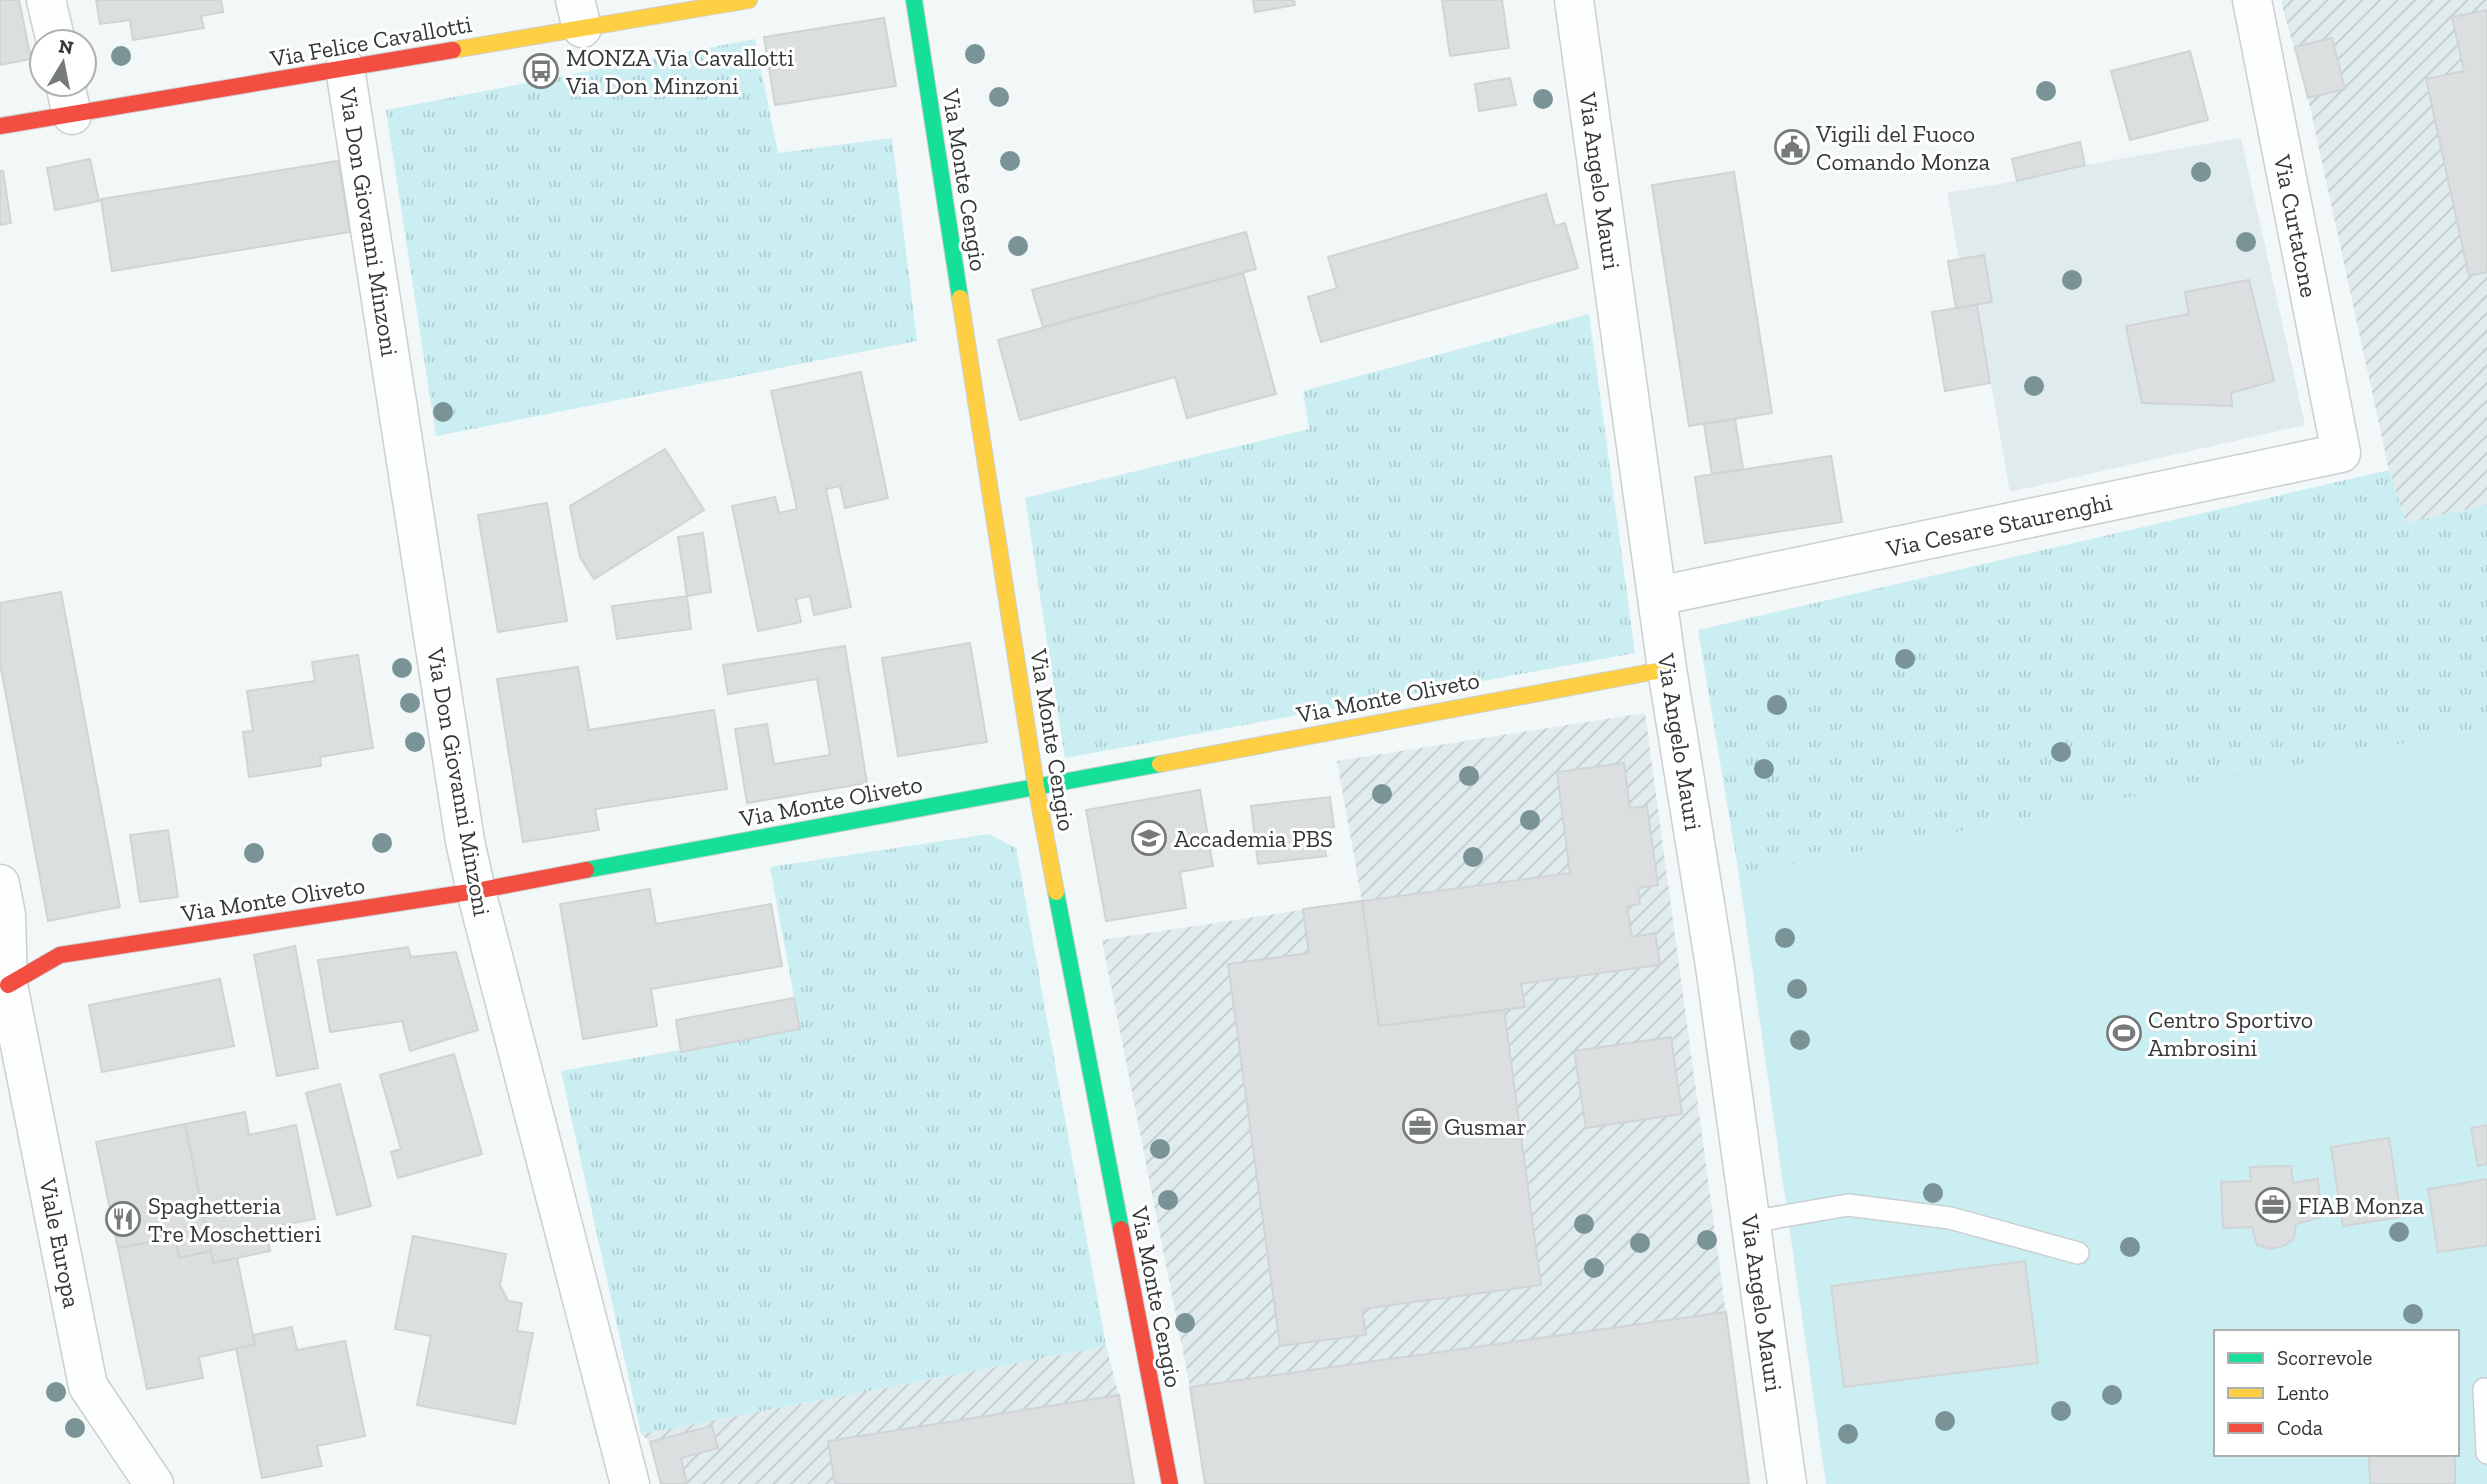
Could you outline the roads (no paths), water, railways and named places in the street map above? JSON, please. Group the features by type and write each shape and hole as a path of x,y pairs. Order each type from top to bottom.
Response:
{"street":[{"path":"46,0 53,28"},
{"name":"Via Felice Cavallotti","path":"0,126 69,99 345,68 579,14 749,0"},
{"name":"Via Monte Cengio","path":"914,0 1036,786 1170,1484"},
{"name":"Via Angelo Mauri","path":"1574,0 1667,669 1715,965 1787,1484"},
{"name":"Via Curtatone","path":"2252,0 2341,453"},
{"name":"Via Don Giovanni Minzoni","path":"345,68 465,841 630,1484"},
{"name":"Via Cesare Staurenghi","path":"1657,596 2341,453"},
{"name":"Via Monte Oliveto","path":"4,985 60,955 476,891 1667,669"},
{"name":"Viale Europa","path":"0,884 6,915 4,985 88,1386 154,1484"}],"lane":[{"path":"1750,1222 1848,1205 1950,1218 2078,1253"},
{"path":"2484,1389 2487,1453"}],"place":[{"name":"MONZA Via Cavallotti Via Don Minzoni","path":"541,71"},
{"name":"Vigili del Fuoco Comando Monza","path":"1792,147"},
{"name":"Accademia PBS","path":"1149,838"},
{"name":"Centro Sportivo Ambrosini","path":"2124,1033"},
{"name":"Gusmar","path":"1420,1126"},
{"name":"FIAB Monza","path":"2273,1205"},
{"name":"Spaghetteria Tre Moschettieri","path":"123,1219"}]}
